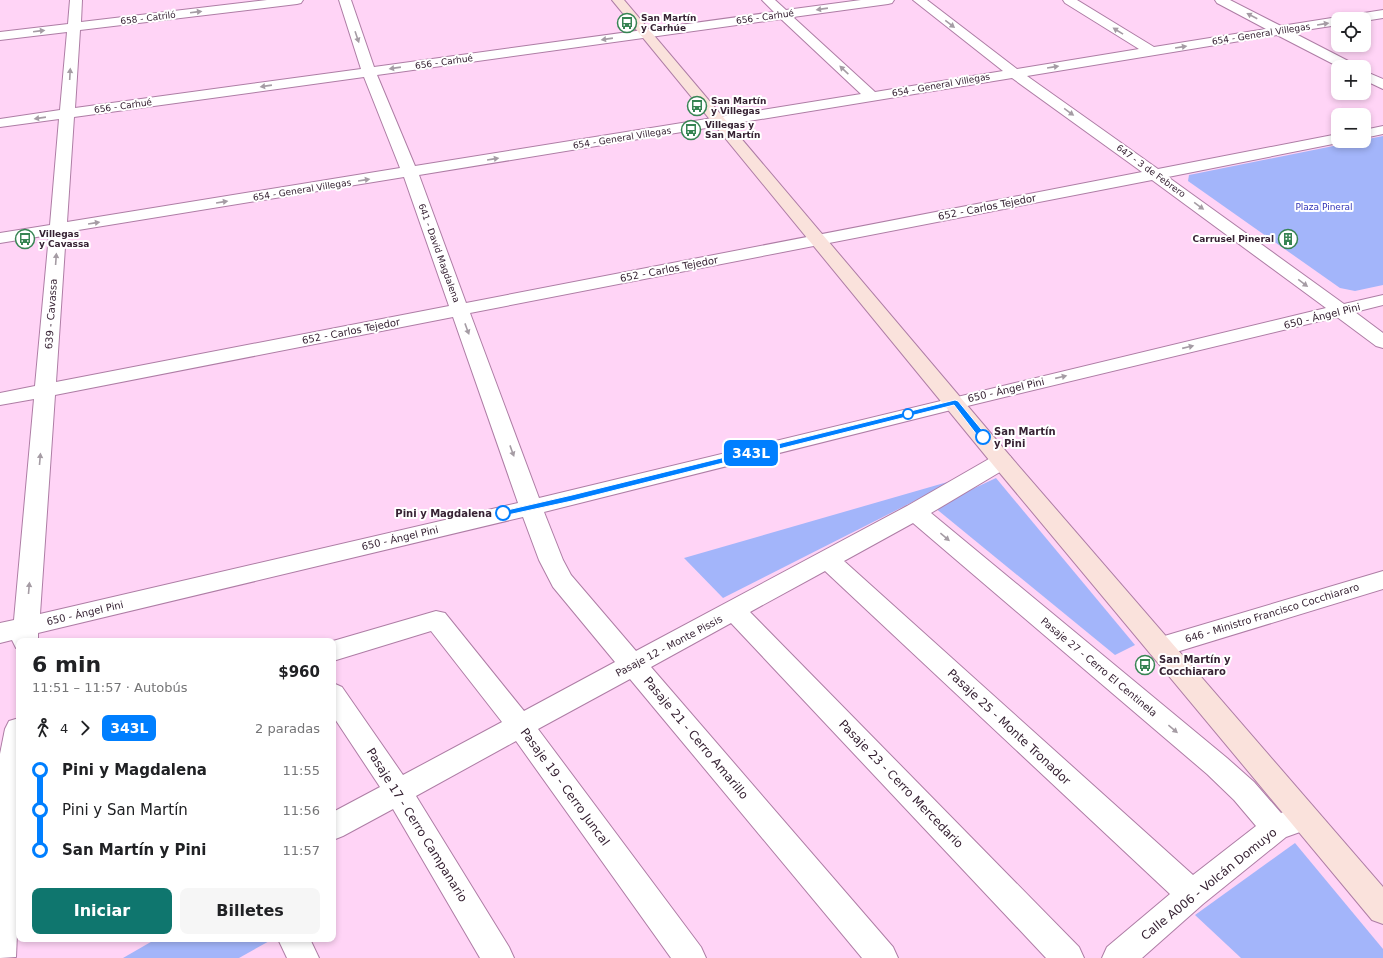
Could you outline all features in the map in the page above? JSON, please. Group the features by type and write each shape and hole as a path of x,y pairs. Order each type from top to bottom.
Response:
{"main road":[{"path":"618,0 718,122 955,402 1002,461 1383,910"}],"street":[{"name":"639 - Cavassa","path":"25,634 46,390 76,0"},
{"name":"658 - Catriló","path":"0,36 297,0"},
{"name":"641 - David Magdalena","path":"345,0 369,72 410,173 532,506"},
{"path":"768,0 872,97"},
{"name":"656 - Carhué","path":"0,123 888,0"},
{"name":"647 - 3 de Febrero","path":"919,0 1014,73 1242,237 1383,342"},
{"path":"1069,0 1150,51"},
{"path":"1221,0 1336,60"},
{"path":"1371,16 1383,14"},
{"name":"654 - General Villegas","path":"0,238 410,173 1331,22"},
{"path":"1371,79 1383,85"},
{"path":"1371,133 1383,130"},
{"name":"652 - Carlos Tejedor","path":"0,399 1331,140"},
{"name":"650 - Ángel Pini","path":"0,633 25,634 532,506 572,498 955,402 1383,300"},
{"name":"Pasaje 12 - Monte Pissis","path":"336,825 915,512 1002,461"},
{"name":"Pasaje 21 - Cerro Amarillo","path":"532,506 551,560 562,581 882,958"},
{"name":"Pasaje 27 - Cerro El Centinela","path":"915,512 1217,766 1244,791 1276,828"},
{"name":"Pasaje 25 - Monte Tronador","path":"826,559 1192,894"},
{"name":"646 - Ministro Francisco Cocchiararo","path":"1160,647 1383,580"},
{"name":"Pasaje 23 - Cerro Mercedario","path":"734,611 1068,958"},
{"name":"Pasaje 19 - Cerro Juncal","path":"336,650 436,620 520,725 690,958"},
{"name":"Pasaje 17 - Cerro Campanario","path":"336,699 398,792 498,958"},
{"path":"0,957 10,773 16,748"},
{"name":"Calle A006 - Volcán Domuyo","path":"1118,958 1192,894 1276,828 1304,818"},
{"path":"295,942 303,958"}],"green space":[{"name":"Plaza Pineral","path":"1383,136 1383,285 1355,291 1340,288 1188,181 1189,175 1331,146 1331,148 1371,148 1371,138"},
{"path":"996,478 1135,645 1115,655 934,507"},
{"path":"958,479 723,598 684,558"},
{"path":"1295,843 1383,949 1383,958 1241,958 1195,915"},
{"path":"151,942 268,942 239,958 123,958"}],"bus line":[{"name":"343L","path":"503,513 572,498 955,402 983,437"}],"place":[{"name":"San Martín y Carhúe","path":"627,23"},
{"name":"San Martín y Villegas","path":"697,106"},
{"name":"Villegas y San Martín","path":"691,130"},
{"name":"Villegas y Cavassa","path":"25,239"},
{"name":"Carrusel Pineral","path":"1288,239"},
{"name":"San Martín y Pini","path":"983,437"},
{"name":"Pini y Magdalena","path":"503,513"},
{"name":"San Martín y Cocchiararo","path":"1145,665"}]}
